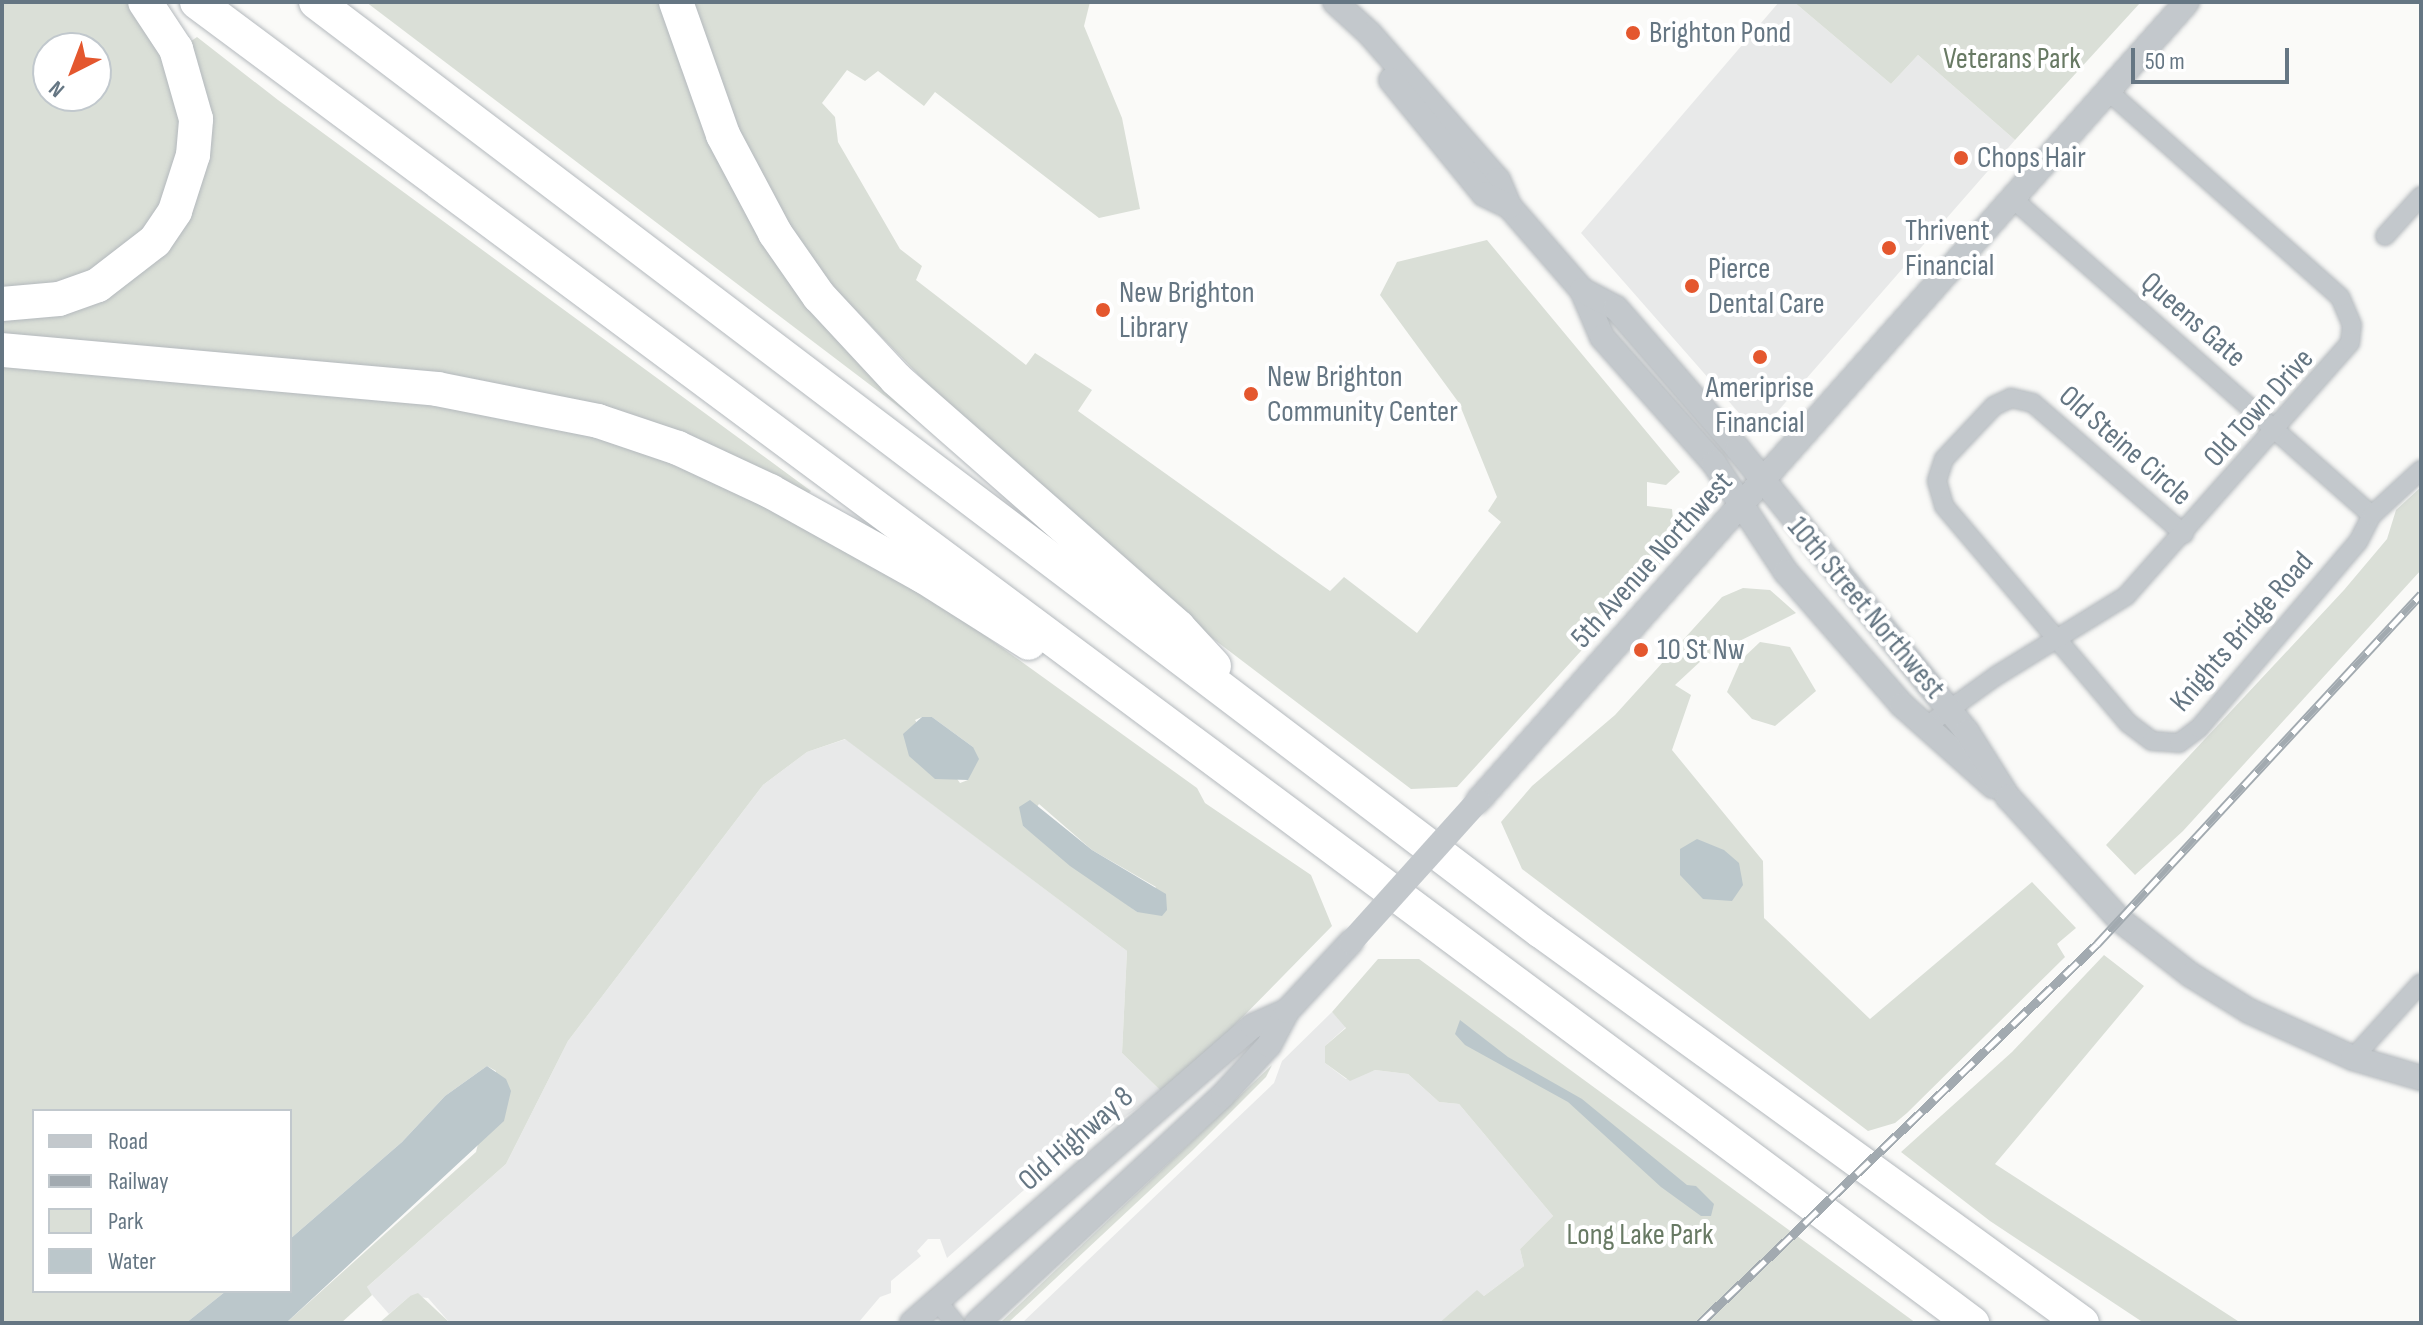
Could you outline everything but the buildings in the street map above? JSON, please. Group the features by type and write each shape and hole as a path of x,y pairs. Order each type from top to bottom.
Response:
{"highway":[{"path":"2,304 49,301 98,285 155,241 175,211 193,155 196,119 176,49 145,2"},
{"path":"197,2 1972,1323"},
{"path":"316,2 1541,931 2082,1323"},
{"path":"676,2 705,92 736,161 775,233 827,306 896,379 1178,627 1274,730"},
{"path":"2,350 478,394 598,421 678,448 770,491 991,618 1462,943"}],"street":[{"name":"5th Avenue Northwest","path":"1351,942 1743,507 2187,2"},
{"name":"10th Street Northwest","path":"1342,5 1498,180 1509,206 1582,290 1602,337 1714,463 1786,572 1925,727 2008,797 2120,920 2181,968 2249,1011 2353,1058 2421,1078"},
{"name":"Old Town Drive","path":"1925,727 2126,596 2277,431 2350,343 2348,309 2108,91"},
{"path":"2385,236 2421,196"},
{"name":"Queens Gate","path":"2013,199 2372,515"},
{"name":"10th Street Northwest","path":"1582,290 1616,308 1949,709 2008,797"},
{"name":"Old Steine Circle","path":"2060,639 1944,506 1939,493 1944,459 1994,406 2011,398 2033,403 2184,534"},
{"name":"Knights Bridge Road","path":"2060,639 2128,723 2152,741 2179,743 2199,728 2358,542 2372,515 2421,470"},
{"name":"Old Highway 8","path":"977,1323 1223,1095 1269,1045 1287,1011 1351,942"},
{"path":"2353,1058 2421,983"},
{"name":"Old Highway 8","path":"912,1323 1253,1026 1287,1011"},
{"path":"937,1301 955,1323"}],"shaded area":[{"path":"1779,2 1794,2 1891,84 1918,55 2015,140 1771,419 1758,425 1746,421 1581,233"},
{"path":"846,739 1127,951 1122,1053 1161,1091 1024,1190 947,1258 940,1239 928,1239 917,1251 921,1256 891,1281 891,1293 880,1297 858,1323 450,1323 428,1298 410,1296 389,1314 366,1288 506,1164 568,1041 763,785 807,752"},
{"path":"1332,1012 1346,1027 1325,1046 1325,1063 1346,1079 1375,1070 1408,1074 1439,1102 1459,1104 1553,1216 1520,1249 1524,1266 1484,1296 1477,1291 1439,1323 1022,1323 1274,1083 1282,1061"}],"green space":[{"path":"2,2 132,2 146,21 182,100 176,176 143,234 75,281 2,293"},
{"path":"366,2 666,2 750,203 926,416 919,422"},
{"path":"693,2 1090,2 1084,26 1122,118 1140,209 1099,218 935,92 924,106 878,71 865,81 847,70 822,103 835,117 838,142 900,249 922,266 916,280 1026,365 1035,353 1092,390 1078,411 1330,591 1344,577 1417,633 1501,522 1488,511 1497,497 1459,403 1380,295 1397,262 1487,240 1680,472 1666,485 1647,482 1647,506 1672,509 1674,530 1683,539 1457,787 1411,789 1199,628 944,401 837,291 784,226 736,139"},
{"name":"Veterans Park","path":"1794,2 2140,3 2015,140 1918,55 1891,84"},
{"path":"197,37 278,100 811,491 806,496 611,416 2,342 2,313 20,315 182,218 187,44"},
{"path":"2,361 457,400 575,423 812,524 969,624 1197,788 1205,803 1311,875 1332,926 1227,1033 1161,1091 1122,1053 1127,951 845,739 807,752 763,785 568,1041 506,1164 367,1287 372,1295 341,1323 286,1323 476,1152 496,1071 487,1066 445,1096 402,1142 292,1237 292,1109 32,1109 32,1293 224,1293 186,1323 2,1323","holes":["932,717 973,747 968,780 960,783 915,720","1039,804 1092,850 1156,887 1137,912 1023,826"]},
{"path":"2421,487 2421,570 2183,831 2135,875 2106,845 2344,590 2387,539 2396,510"},
{"path":"1743,588 1770,590 1796,613 1703,659 1675,685 1691,695 1672,750 1763,861 1764,918 1870,1019 2032,882 2076,928 2057,944 2065,957 1907,1113 1895,1123 1868,1131 1522,869 1501,822 1532,786 1615,715 1722,597"},
{"path":"1760,642 1790,647 1816,691 1775,726 1752,719 1727,692 1741,660"},
{"path":"2104,955 2144,986 1995,1164 2241,1323 2144,1323 1990,1221 1901,1152 2012,1052"},
{"name":"Long Lake Park","path":"1378,959 1419,959 1916,1323 1439,1323 1477,1290 1484,1296 1524,1266 1520,1249 1553,1216 1459,1104 1439,1102 1408,1074 1375,1070 1350,1081 1325,1063 1325,1046 1346,1028 1332,1012"},
{"path":"1272,1065 1266,1077 1193,1150 1010,1321 1002,1321"},
{"path":"418,1293 450,1323 379,1323 410,1296"}],"water":[{"path":"922,717 932,717 973,747 979,759 968,780 935,779 909,756 903,734"},
{"path":"1030,800 1092,850 1166,894 1167,910 1162,916 1137,912 1070,866 1023,826 1019,807"},
{"path":"1697,839 1724,850 1739,863 1743,885 1732,901 1703,899 1680,875 1680,849"},
{"path":"1460,1020 1508,1057 1582,1099 1687,1185 1696,1186 1714,1204 1711,1216 1701,1216 1661,1187 1568,1102 1465,1045 1455,1034"},
{"path":"487,1066 506,1079 511,1091 504,1121 286,1323 186,1323 224,1293 292,1293 292,1237 402,1142 445,1096"}],"railway":[{"path":"1700,1323 2097,944 2421,594"}],"place":[{"name":"Brighton Pond","path":"1633,33"},
{"name":"Chops Hair","path":"1961,158"},
{"name":"Thrivent Financial","path":"1889,248"},
{"name":"Pierce Dental Care","path":"1692,286"},
{"name":"New Brighton Library","path":"1103,310"},
{"name":"Ameriprise Financial","path":"1760,357"},
{"name":"New Brighton Community Center","path":"1251,394"},
{"name":"10 St Nw","path":"1641,650"}]}
